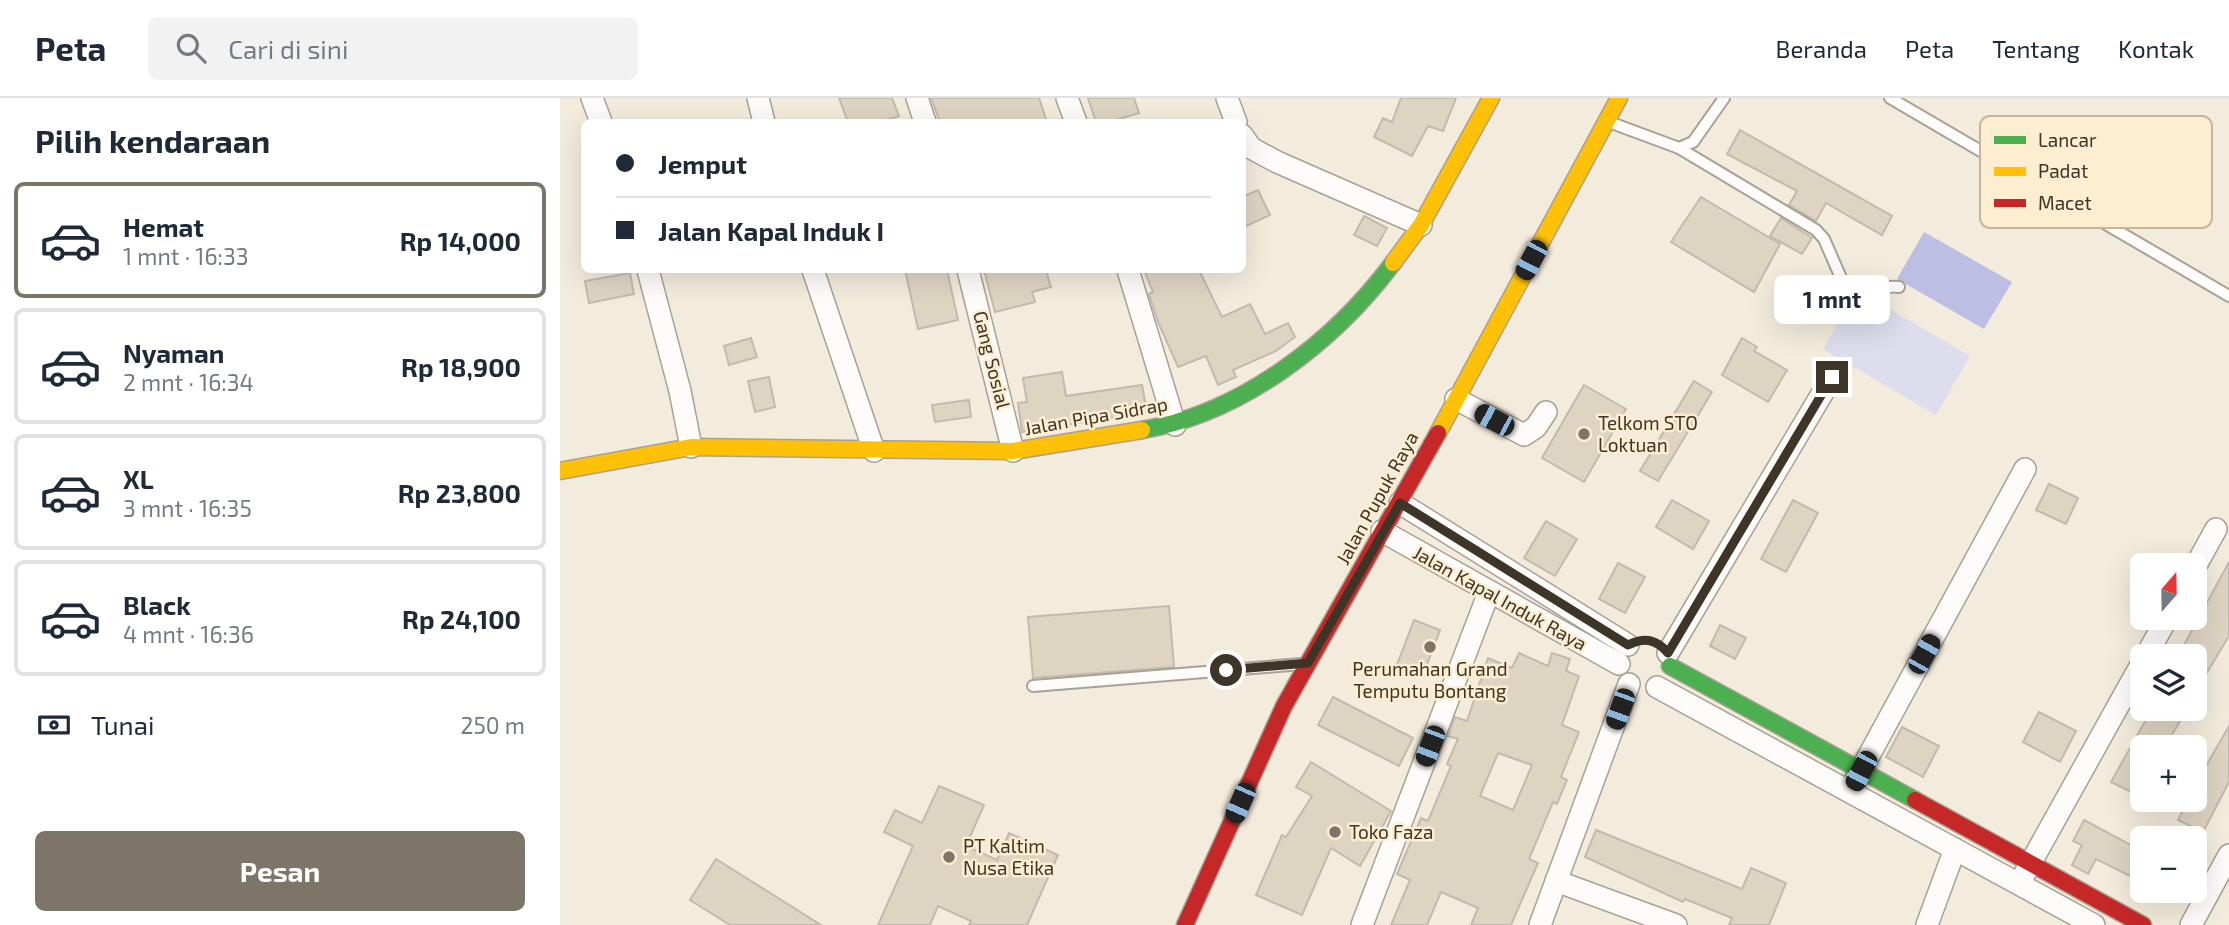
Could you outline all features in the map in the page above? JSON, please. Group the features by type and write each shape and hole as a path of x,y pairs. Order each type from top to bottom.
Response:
{"street":[{"path":"592,98 600,119"},
{"path":"758,98 763,119"},
{"path":"917,98 924,119"},
{"path":"1068,98 1075,119"},
{"path":"1227,98 1235,119"},
{"name":"Jalan Pipa Sidrap","path":"560,471 691,447 1013,451 1175,425 1262,384 1332,330 1390,267 1421,225 1491,98"},
{"name":"Jalan Pupuk Raya","path":"1185,925 1284,706 1400,503 1619,98"},
{"path":"1246,141 1251,148 1277,162 1421,225"},
{"path":"649,273 680,391 691,447"},
{"path":"814,273 874,451"},
{"name":"Gang Sosial","path":"969,273 1013,451"},
{"path":"1129,273 1175,425"},
{"path":"1657,687 1669,659 1832,377"},
{"path":"1456,399 1524,435 1536,427 1546,412"},
{"path":"1849,792 2025,469"},
{"name":"Jalan Kapal Induk Raya","path":"1400,503 1624,654"},
{"path":"2203,553 2217,529"},
{"name":"Jalan Kapal Induk Raya","path":"1382,531 1489,592 1624,654"},
{"path":"1362,925 1489,592"},
{"path":"2089,924 1657,687 1643,690 1629,684 1622,675 1624,654 1639,640 1650,639 1661,645 1669,659 1861,771 2143,925"},
{"path":"1540,925 1629,684"},
{"path":"2019,884 2130,685"},
{"path":"1927,925 1955,849"},
{"path":"2191,925 2229,855"},
{"path":"1556,881 1676,925"}],"lane":[{"path":"1679,148 1693,142 1724,98"},
{"path":"1890,98 1980,151"},
{"path":"1606,121 1679,148 1816,230 1833,257 1845,287 1866,292 1884,285 1899,287"},
{"path":"2113,228 2229,296"},
{"path":"1033,686 1308,663"}],"shaded area":[{"path":"1857,290 1970,356 1936,415 1823,349"}],"water":[{"path":"1924,232 2012,282 1984,329 1897,279"}],"building":[{"path":"839,98 892,98 899,116 890,119 847,119"},
{"path":"931,98 1039,98 1046,119 939,119"},
{"path":"1088,98 1134,98 1139,113 1119,119 1095,119"},
{"path":"1401,98 1456,98 1443,131 1428,126 1412,156 1374,137 1383,118 1392,122"},
{"path":"1740,130 1892,216 1882,235 1826,203 1816,221 1789,205 1797,191 1727,154"},
{"path":"1258,190 1270,215 1246,226 1246,195"},
{"path":"1701,197 1780,244 1754,292 1671,242"},
{"path":"1364,216 1387,228 1377,246 1354,235"},
{"path":"1781,218 1812,238 1802,254 1770,236"},
{"path":"630,273 634,294 589,303 585,281"},
{"path":"906,273 948,273 958,320 918,329"},
{"path":"985,273 1047,273 1051,287 1032,292 1035,302 995,312"},
{"path":"1145,273 1200,273 1222,317 1250,304 1265,334 1288,323 1295,337 1276,351 1233,370 1236,377 1218,385 1206,356 1178,367 1158,322 1149,294 1153,292"},
{"path":"751,338 757,357 729,365 724,346"},
{"path":"1742,338 1757,347 1754,351 1787,370 1768,402 1722,375"},
{"path":"1062,372 1066,396 1142,385 1147,412 1022,432 1018,403 1027,402 1023,378"},
{"path":"769,377 775,407 755,412 748,381"},
{"path":"1694,381 1712,392 1658,481 1640,471"},
{"name":"Telkom STO Loktuan","path":"1584,385 1626,409 1584,482 1542,458"},
{"path":"969,400 971,417 935,422 932,405"},
{"path":"2049,484 2078,498 2066,524 2036,510"},
{"path":"1672,500 1709,521 1693,549 1656,527"},
{"path":"1793,500 1818,513 1786,572 1761,559"},
{"path":"1546,521 1577,539 1555,576 1524,558"},
{"path":"2229,562 2229,636 2207,672 2207,644 2185,644 2192,630 2207,630 2207,603"},
{"path":"1618,563 1645,577 1625,613 1599,599"},
{"path":"1169,606 1174,667 1033,678 1028,617"},
{"path":"1414,620 1440,630 1423,675 1397,665"},
{"path":"1720,625 1746,638 1735,659 1710,646"},
{"path":"1519,653 1548,666 1552,653 1570,659 1566,671 1579,676 1562,725 1579,732 1561,777 1567,780 1557,804 1553,802 1529,859 1538,863 1511,925 1471,925 1478,908 1441,892 1427,925 1391,925 1410,880 1397,874 1421,818 1428,821 1451,766 1447,764 1458,739 1448,736 1455,717 1467,721 1488,658 1512,668","holes":["1498,753 1532,765 1513,810 1480,796"]},
{"path":"1333,697 1413,738 1399,766 1318,725"},
{"path":"2039,712 2076,731 2060,762 2023,742"},
{"path":"2145,721 2180,721 2172,735 2137,735"},
{"path":"2229,726 2229,782 2206,826 2190,826 2178,820 2182,812 2207,812 2207,764"},
{"path":"1902,727 1939,746 1923,777 1886,757"},
{"path":"2130,748 2130,792 2111,782"},
{"path":"1311,762 1391,811 1360,866 1331,848 1302,915 1256,895 1282,835 1286,837 1312,796 1296,787"},
{"name":"PT Kaltim Nusa Etika","path":"939,786 984,805 966,846 997,860 1009,833 1058,855 1027,925 969,925 971,921 938,906 930,925 878,925 913,846 884,832 895,810 922,823"},
{"path":"2084,820 2130,845 2130,876 2096,859 2088,874 2072,865 2082,845 2073,841"},
{"path":"1596,830 1742,889 1751,868 1786,883 1769,925 1729,925 1732,918 1685,899 1683,902 1585,857"},
{"path":"716,859 821,925 730,925 690,900"}],"traffic: fast":[{"path":"1142,430 1215,408 1282,370 1343,320 1393,263"},
{"path":"1670,666 1915,800"}],"traffic: slow":[{"path":"1393,263 1421,225 1491,98"},
{"path":"1438,433 1619,98"},
{"path":"560,471 691,447 1013,451 1142,430"}],"traffic: jam":[{"path":"1185,925 1284,706 1438,433"},
{"path":"1915,800 2143,925"}],"place":[{"name":"Telkom STO Loktuan","path":"1584,434"},
{"name":"Perumahan Grand Temputu Bontang","path":"1430,647"},
{"name":"Toko Faza","path":"1335,832"},
{"name":"PT Kaltim Nusa Etika","path":"949,857"}],"route":[{"path":"1226,670 1308,663 1400,503 1628,645 1650,639 1668,653 1832,377"}]}
